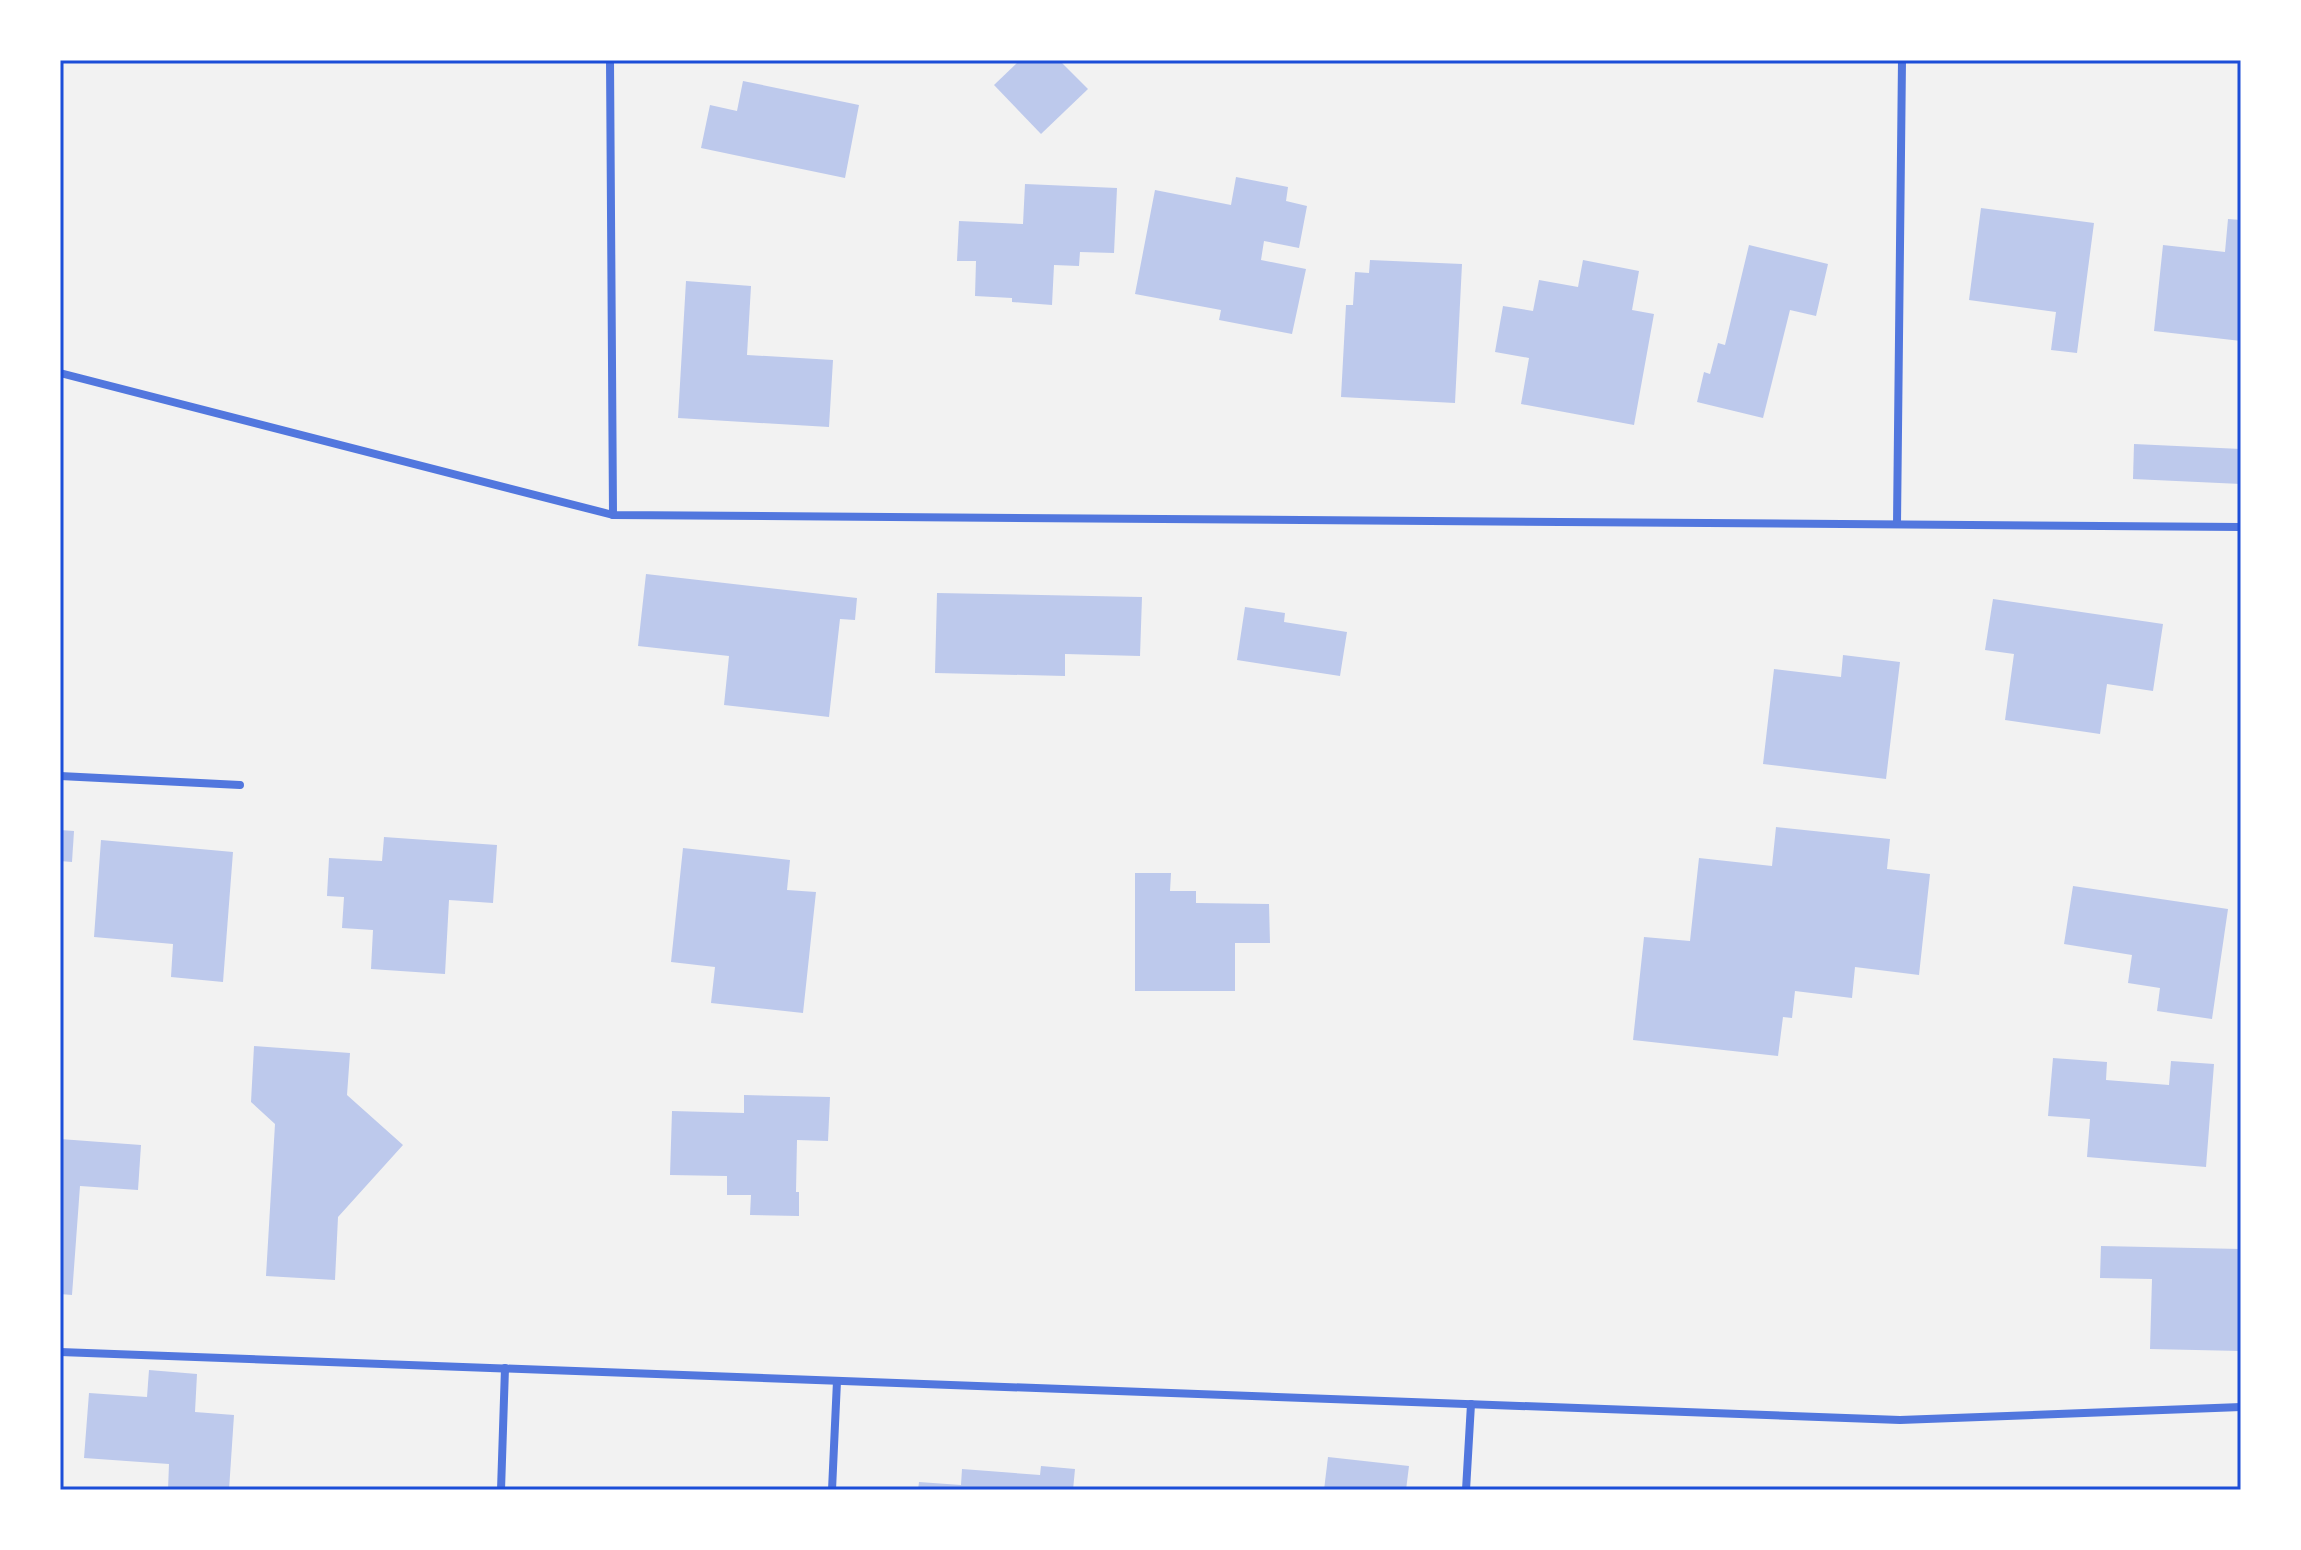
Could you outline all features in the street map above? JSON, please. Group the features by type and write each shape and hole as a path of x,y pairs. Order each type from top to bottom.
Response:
{"street":[{"path":"610,60 613,515"},
{"path":"1897,524 1902,60"},
{"path":"60,373 613,515 2241,527"},
{"path":"60,776 240,785"},
{"path":"60,1352 1900,1420 2241,1407"},
{"path":"501,1490 505,1368"},
{"path":"832,1490 837,1381"},
{"path":"1466,1490 1471,1404"}],"building":[{"path":"1020,60 1059,60 1088,89 1041,134 994,85"},
{"path":"743,81 859,105 845,178 701,148 710,105 737,111"},
{"path":"1236,177 1288,187 1286,201 1307,206 1299,248 1264,241 1261,260 1306,269 1292,334 1219,320 1221,310 1135,294 1155,190 1231,205"},
{"path":"1025,184 1117,188 1114,253 1080,252 1079,266 1054,265 1052,305 975,296 976,261 957,261 959,221 1023,224"},
{"path":"1981,208 2094,223 2077,353 2051,350 2056,312 1969,300"},
{"path":"2228,219 2241,220 2241,341 2154,331 2163,245 2225,252"},
{"path":"1749,245 1828,264 1816,316 1790,310 1763,418 1697,402 1704,372 1710,374 1718,343 1725,345"},
{"path":"1370,260 1462,264 1455,403 1341,397 1346,305 1353,305 1355,272 1369,273"},
{"path":"1583,260 1639,271 1632,310 1654,314 1634,425 1521,404 1529,358 1495,352 1503,306 1533,311 1539,280 1578,287"},
{"path":"686,281 751,286 747,355 833,360 829,427 678,418"},
{"path":"2134,444 2241,449 2241,484 2133,479"},
{"path":"646,574 857,598 855,620 840,619 829,717 724,705 729,656 638,646"},
{"path":"937,593 1142,597 1140,656 1065,654 1065,676 935,673"},
{"path":"1993,599 2163,624 2153,691 2107,684 2100,734 2005,720 2014,654 1985,650"},
{"path":"1245,607 1285,613 1284,622 1347,632 1340,676 1237,660"},
{"path":"1843,655 1900,662 1886,779 1763,764 1774,669 1841,677"},
{"path":"1776,827 1890,839 1887,869 1930,874 1919,975 1855,967 1852,998 1795,991 1792,1018 1783,1017 1778,1056 1633,1040 1644,937 1690,941 1699,858 1772,866"},
{"path":"60,830 74,831 72,862 60,861"},
{"path":"384,837 497,845 493,903 449,900 445,974 371,969 373,930 342,928 344,897 327,896 329,858 382,861"},
{"path":"101,840 233,852 223,982 171,977 173,944 94,937"},
{"path":"683,848 790,860 787,890 816,892 803,1013 711,1003 715,967 671,962"},
{"path":"1135,873 1171,873 1170,891 1196,891 1196,903 1269,904 1270,943 1235,943 1235,991 1135,991"},
{"path":"2073,886 2228,909 2212,1019 2157,1011 2160,988 2128,983 2132,955 2064,944"},
{"path":"254,1046 350,1053 347,1095 403,1145 338,1217 335,1280 266,1276 275,1124 251,1102"},
{"path":"2053,1058 2107,1062 2106,1080 2169,1085 2171,1061 2214,1064 2206,1167 2087,1157 2090,1119 2048,1116"},
{"path":"744,1095 830,1097 828,1141 797,1140 799,1216 750,1215 751,1195 727,1195 727,1176 670,1175 672,1111 744,1113"},
{"path":"60,1139 141,1145 138,1190 80,1186 72,1295 60,1294"},
{"path":"2101,1246 2241,1249 2241,1351 2150,1349 2152,1279 2100,1278"},
{"path":"149,1370 197,1374 195,1412 234,1415 229,1490 168,1490 169,1464 84,1458 89,1393 147,1397"},
{"path":"1328,1457 1409,1466 1406,1490 1324,1490"},
{"path":"1041,1466 1075,1469 1073,1490 918,1490 919,1482 961,1485 962,1469 1040,1475"}]}
